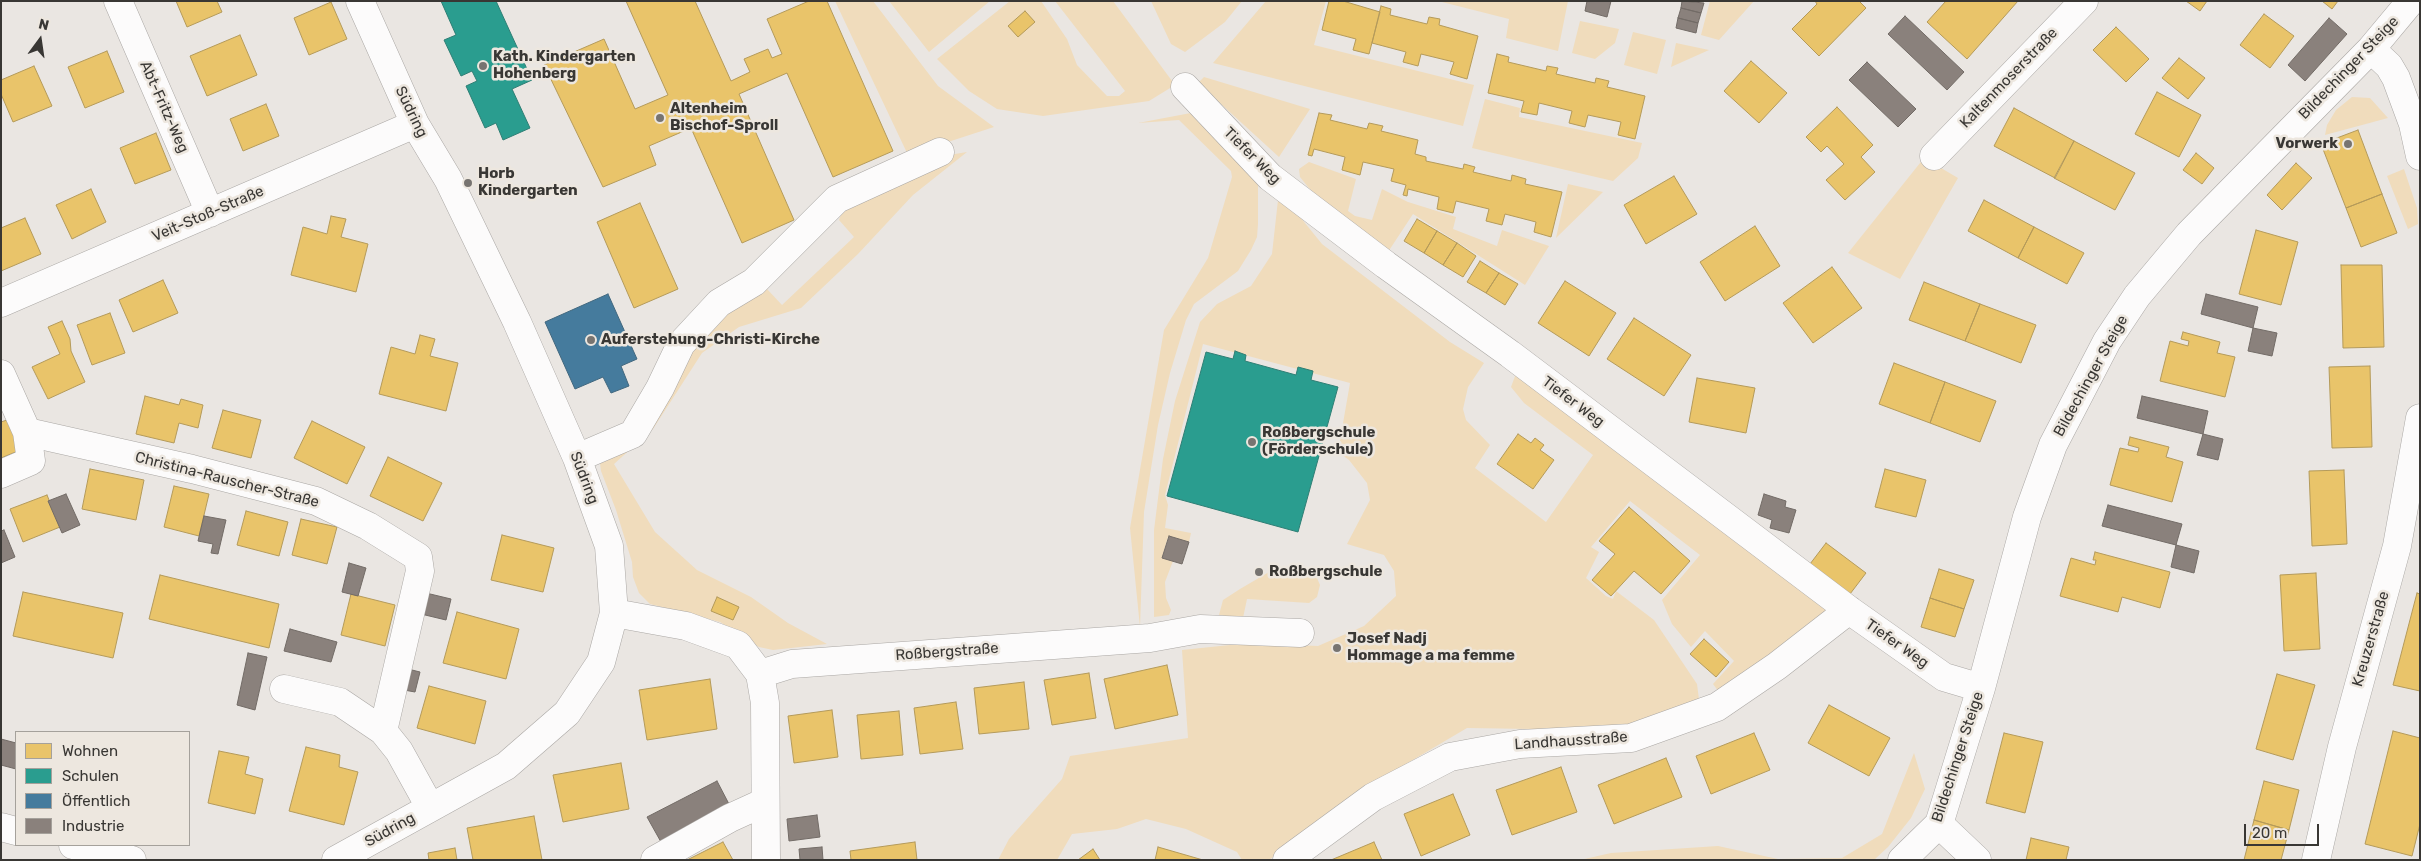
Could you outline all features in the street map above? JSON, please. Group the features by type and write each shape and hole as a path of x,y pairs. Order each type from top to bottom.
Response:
{"street":[{"name":"Abt-Fritz-Weg","path":"118,1 210,213"},
{"name":"Südring","path":"336,860 506,766 567,713 601,662 614,613 609,546 577,458 517,322 448,179 415,124 360,1"},
{"name":"Kaltenmoserstraße","path":"1934,156 2084,1"},
{"name":"Bildechinger Steige","path":"1902,860 1939,824 1981,688 2026,517 2053,445 2107,341 2137,296 2189,234 2371,49 2411,1"},
{"path":"2371,49 2389,66 2396,78 2413,124 2420,156"},
{"name":"Tiefer Weg","path":"1185,87 1270,177 1850,610 1944,677 1981,688"},
{"name":"Veit-Stoß-Straße","path":"1,303 415,124"},
{"path":"577,458 633,434 660,388 681,344 719,303 754,282 837,199 940,152"},
{"path":"1,374 27,432 31,461 1,474"},
{"name":"Kreuzerstraße","path":"2316,860 2342,747 2397,546 2420,418"},
{"name":"Christina-Rauscher-Straße","path":"27,432 192,469 316,500 368,526 418,557 420,571 383,731"},
{"name":"Landhausstraße","path":"1287,860 1373,797 1450,757 1520,744 1631,738 1718,707 1777,666 1850,610"},
{"path":"614,613 686,626 738,645 760,674 765,703 766,860"},
{"name":"Roßbergstraße","path":"760,674 792,664 1150,638 1200,629 1300,633"},
{"path":"284,688 340,702 383,731 399,750 430,807"},
{"path":"655,860 730,818 765,802"},
{"path":"1939,824 1977,860"},
{"path":"1,827 15,831"},
{"path":"77,846 132,860"}],"shaded area":[{"path":"835,1 873,1 938,86 994,127 908,155"},
{"path":"889,1 990,1 929,52"},
{"path":"1010,1 1041,1 1067,39 1077,65 1107,96 1119,96 1125,91 1055,1 1113,1 1175,85 1149,101 1043,116 997,109 969,91 937,59"},
{"path":"1151,1 1242,1 1225,22 1185,52 1171,44"},
{"path":"1266,1 1326,1 1314,45 1474,85 1463,126 1213,63"},
{"path":"1438,1 1568,1 1558,51 1506,38 1509,19"},
{"path":"1710,1 1754,1 1719,40 1701,35"},
{"path":"1580,21 1619,29 1615,43 1595,59 1572,53"},
{"path":"1633,32 1666,40 1657,74 1624,65"},
{"path":"1676,43 1709,50 1671,67"},
{"path":"1204,77 1310,109 1279,157 1198,83"},
{"path":"2352,97 2370,98 2388,118 2325,135 2327,125 2336,110"},
{"path":"1485,99 1520,108 1519,117 1642,143 1638,158 1613,181 1472,148"},
{"path":"1196,112 1258,182 1257,237 1238,271 1194,304 1186,320 1170,373 1158,425 1144,512 1140,627 1130,528 1164,330 1208,258 1232,177 1231,171 1179,120 1138,123"},
{"path":"967,152 913,195 858,254 801,308 739,327 702,353 653,429 614,464 655,532 697,570 751,597 788,623 827,644 773,650 759,647 720,622 650,604 639,593 633,577 632,562 616,510 601,471 600,463 677,366 720,317 767,289 782,305 854,237 839,220 843,209 943,156"},
{"path":"1924,158 1958,178 1900,279 1848,253"},
{"path":"1309,162 1356,179 1348,211 1355,216 1372,220 1382,189 1408,202 1456,217 1453,229 1497,246 1502,230 1549,246 1525,285 1413,214 1388,252 1339,220 1308,187 1300,177 1299,169"},
{"path":"2404,169 2417,208 2418,224 2408,229 2387,176"},
{"path":"1568,184 1603,192 1556,238"},
{"path":"1279,191 1322,244 1450,342 1484,363 1468,387 1463,409 1466,420 1490,445 1475,468 1546,522 1593,455 1524,403 1511,387 1517,371 1825,609 1830,617 1722,696 1713,684 1734,661 1705,631 1691,647 1672,624 1662,600 1700,555 1630,501 1591,547 1599,552 1586,578 1606,596 1613,599 1616,591 1654,620 1697,684 1700,707 1674,717 1598,730 1467,728 1367,787 1269,860 1242,860 1237,852 1186,829 1146,819 1117,829 1072,834 1057,860 998,860 1009,839 1062,779 1070,756 1188,738 1182,650 1249,643 1318,646 1364,626 1396,596 1394,571 1384,555 1347,544 1370,500 1367,483 1349,460 1338,452 1350,383 1203,344 1165,495 1168,505 1165,528 1191,533 1189,542 1168,537 1162,558 1173,561 1165,582 1166,598 1171,610 1169,615 1154,617 1154,530 1163,459 1175,401 1200,322 1217,304 1251,286 1272,254"},
{"path":"1288,571 1317,578 1320,585 1317,597 1309,603 1247,599 1243,618 1219,615 1223,600 1240,589 1269,572"},
{"path":"1914,753 1925,789 1911,818 1888,847 1874,860 1580,860 1611,853 1718,846 1778,859 1842,858 1882,834"}],"building: Wohnen":[{"path":"176,1 217,1 222,12 187,27"},
{"name":"Altenheim Bischof-Sproll","path":"626,1 695,1 731,81 750,72 744,59 768,49 772,58 782,54 767,19 809,1 827,1 893,151 833,177 787,73 739,94 794,220 742,243 691,128 649,146 656,165 603,187 544,65 604,39 635,109 668,95"},
{"path":"1329,1 1343,1 1380,12 1369,54 1353,50 1356,39 1322,30"},
{"path":"1815,1 1859,1 1866,8 1819,56 1792,29 1817,4"},
{"path":"1946,1 2018,1 1967,59 1927,22"},
{"path":"2186,1 2207,1 2200,11"},
{"path":"2322,1 2338,1 2332,9"},
{"path":"331,2 347,39 309,55 294,18"},
{"path":"1381,6 1391,9 1390,15 1427,24 1429,17 1440,19 1439,25 1478,36 1467,79 1450,74 1454,62 1421,54 1418,66 1403,62 1406,52 1372,43"},
{"path":"1025,11 1035,22 1018,37 1008,26"},
{"path":"2264,14 2294,36 2270,68 2240,45"},
{"path":"2116,27 2149,59 2126,82 2093,50"},
{"path":"240,35 257,75 207,96 190,56"},
{"path":"107,51 124,92 85,108 68,67"},
{"path":"1497,54 1509,57 1508,62 1546,71 1547,66 1558,68 1556,74 1595,83 1596,78 1609,81 1607,87 1645,96 1635,139 1618,135 1621,122 1588,115 1585,127 1569,123 1572,111 1539,103 1537,115 1521,112 1524,101 1488,93"},
{"path":"2179,58 2205,78 2188,99 2162,78"},
{"path":"1751,61 1787,93 1759,123 1724,91"},
{"path":"34,66 52,106 13,122 1,94 1,80"},
{"path":"2157,92 2201,115 2179,157 2135,134"},
{"path":"266,104 279,136 243,151 230,119"},
{"path":"1837,107 1873,145 1861,157 1875,172 1845,200 1826,180 1844,164 1827,146 1821,152 1806,137"},
{"path":"2014,108 2074,141 2055,178 1994,146"},
{"path":"1319,113 1332,115 1330,120 1367,129 1369,123 1383,126 1381,131 1418,140 1415,154 1426,157 1426,161 1463,169 1464,164 1475,167 1473,172 1511,181 1512,175 1526,179 1525,184 1562,192 1551,237 1534,232 1536,222 1505,214 1502,225 1486,221 1489,209 1456,201 1453,213 1437,209 1439,197 1408,189 1407,196 1403,195 1406,185 1391,181 1394,169 1363,162 1360,175 1342,170 1345,157 1314,149 1312,156 1308,155"},
{"path":"2358,130 2382,194 2346,208 2321,144"},
{"path":"156,133 171,170 135,184 120,148"},
{"path":"2074,141 2135,173 2115,210 2054,178"},
{"path":"2196,153 2214,168 2202,184 2183,170"},
{"path":"2296,163 2312,178 2282,210 2267,195"},
{"path":"1674,176 1697,214 1646,244 1624,205"},
{"path":"91,189 106,222 72,239 56,205"},
{"path":"2382,194 2397,233 2361,247 2346,208"},
{"path":"1984,200 2034,227 2018,258 1968,231"},
{"path":"640,203 678,289 634,308 597,222"},
{"path":"331,216 346,219 341,237 368,244 356,292 291,275 303,227 327,234"},
{"path":"25,218 41,254 1,271 1,228"},
{"path":"1417,219 1437,231 1424,253 1404,241"},
{"path":"1755,226 1780,266 1725,301 1700,262"},
{"path":"2034,227 2084,253 2067,284 2018,258"},
{"path":"2256,230 2298,242 2281,305 2239,294"},
{"path":"1437,231 1457,243 1443,265 1424,253"},
{"path":"1457,243 1476,256 1463,277 1443,265"},
{"path":"1480,261 1499,273 1486,293 1467,282"},
{"path":"2341,265 2382,265 2384,347 2343,348"},
{"path":"1832,267 1862,308 1813,343 1783,303"},
{"path":"1499,273 1518,284 1505,305 1486,293"},
{"path":"163,280 178,313 133,332 119,300"},
{"path":"1565,281 1616,313 1589,356 1538,323"},
{"path":"1924,282 1980,304 1965,341 1909,320"},
{"path":"1980,304 2036,325 2021,363 1965,341"},
{"path":"110,313 125,353 92,365 77,325"},
{"path":"1634,318 1691,355 1664,396 1607,359"},
{"path":"62,321 70,339 71,351 85,382 48,399 32,367 60,354 48,327"},
{"path":"2183,332 2220,342 2217,353 2235,357 2225,397 2160,381 2170,341 2188,346 2189,341 2181,339"},
{"path":"420,335 435,339 430,356 458,363 446,411 379,394 391,347 415,354"},
{"path":"1894,363 1945,382 1930,423 1879,404"},
{"path":"2370,366 2372,447 2332,448 2329,367"},
{"path":"1697,378 1755,388 1746,433 1689,422"},
{"path":"1945,382 1996,401 1980,442 1930,423"},
{"path":"145,396 179,405 181,399 203,405 198,428 179,423 174,443 136,434"},
{"path":"223,410 261,420 251,458 212,448"},
{"path":"10,419 23,449 1,458 1,422"},
{"path":"312,421 365,447 347,484 294,458"},
{"path":"1518,434 1531,443 1535,438 1544,445 1540,450 1554,460 1533,489 1497,464"},
{"path":"2130,437 2169,447 2166,457 2183,462 2172,502 2110,485 2120,448 2138,452 2139,448 2128,445"},
{"path":"388,457 442,483 423,521 370,496"},
{"path":"90,469 144,480 136,520 82,509"},
{"path":"1885,469 1926,480 1916,517 1875,507"},
{"path":"2344,470 2347,544 2312,546 2309,471"},
{"path":"174,486 209,494 199,536 164,527"},
{"path":"47,495 60,527 23,542 10,509"},
{"path":"1629,507 1690,561 1661,594 1634,571 1611,596 1592,580 1615,554 1599,541"},
{"path":"246,511 288,522 279,556 237,545"},
{"path":"301,519 337,527 327,564 292,555"},
{"path":"502,535 554,548 543,592 491,580"},
{"path":"1826,543 1866,573 1850,594 1810,564"},
{"path":"2095,552 2170,572 2160,608 2122,597 2118,612 2060,596 2071,558 2095,565 2096,560 2093,560"},
{"path":"1939,569 1974,580 1964,609 1930,598"},
{"path":"2316,573 2320,649 2284,651 2280,575"},
{"path":"160,575 279,604 269,648 149,619"},
{"path":"23,592 123,613 113,658 13,636"},
{"path":"2417,593 2420,594 2420,691 2393,685"},
{"path":"351,594 395,605 385,646 341,635"},
{"path":"717,597 739,607 733,620 711,611"},
{"path":"1930,598 1964,609 1955,637 1921,627"},
{"path":"457,612 519,629 506,679 443,663"},
{"path":"1704,639 1729,662 1716,677 1690,654"},
{"path":"1167,665 1178,715 1115,729 1104,679"},
{"path":"1089,673 1096,718 1052,725 1044,680"},
{"path":"2277,674 2315,685 2293,760 2256,749"},
{"path":"710,679 717,729 647,740 639,690"},
{"path":"1024,682 1029,729 979,734 974,688"},
{"path":"429,686 486,701 475,744 417,728"},
{"path":"956,702 963,749 920,754 914,708"},
{"path":"1829,705 1890,738 1869,776 1808,743"},
{"path":"832,710 838,757 794,763 788,716"},
{"path":"899,711 903,755 861,759 857,715"},
{"path":"2393,731 2420,738 2420,824 2412,856 2365,844"},
{"path":"1754,733 1770,770 1711,794 1696,756"},
{"path":"2004,733 2043,742 2025,813 1986,803"},
{"path":"306,747 340,755 339,767 358,772 344,825 289,811"},
{"path":"219,751 249,757 245,774 263,779 255,814 208,803"},
{"path":"1666,758 1682,797 1614,824 1598,785"},
{"path":"621,763 629,809 563,822 553,775"},
{"path":"1561,767 1577,812 1512,835 1496,790"},
{"path":"2264,781 2299,790 2289,830 2254,820"},
{"path":"1453,794 1470,835 1421,856 1404,814"},
{"path":"534,816 542,860 473,860 467,828"},
{"path":"2254,820 2289,830 2281,860 2244,860"},
{"path":"2031,838 2069,847 2066,860 2026,860"},
{"path":"723,842 733,860 687,860"},
{"path":"915,842 917,860 851,860 850,851"},
{"path":"1374,842 1382,860 1331,860"},
{"path":"1158,847 1203,860 1155,860"},
{"path":"455,848 457,860 429,860 428,853"},
{"path":"1093,849 1100,860 1078,860"}],"building: Schulen":[{"path":"441,1 496,1 532,80 512,89 530,128 503,140 496,123 485,128 466,86 477,81 472,71 461,76 444,40 456,35"},
{"name":"Roßbergschule (Förderschule)","path":"1235,351 1246,355 1245,361 1296,375 1298,367 1313,371 1311,380 1338,387 1298,532 1167,496 1206,352 1233,359"}],"building: Öffentlich":[{"name":"Auferstehung-Christi-Kirche","path":"608,294 637,359 621,366 629,386 611,393 603,377 575,389 545,322"}],"building: Industrie":[{"path":"1587,1 1611,1 1607,17 1585,11"},
{"path":"1682,1 1704,3 1701,13 1681,8"},
{"path":"1681,8 1701,13 1698,23 1678,18"},
{"path":"1905,16 1964,72 1947,90 1888,34"},
{"path":"1678,18 1698,23 1696,33 1676,28"},
{"path":"2329,18 2347,34 2305,81 2288,65"},
{"path":"1867,62 1916,109 1898,127 1849,80"},
{"path":"2206,294 2258,307 2253,328 2201,314"},
{"path":"2253,328 2277,333 2272,356 2248,351"},
{"path":"2142,396 2208,411 2203,434 2137,418"},
{"path":"2203,434 2223,439 2218,460 2197,455"},
{"path":"66,494 80,525 62,533 48,501"},
{"path":"1764,494 1786,501 1785,507 1796,510 1789,533 1770,528 1772,520 1758,515"},
{"path":"2108,505 2182,524 2176,545 2102,526"},
{"path":"204,516 226,520 218,554 211,553 213,544 198,541"},
{"path":"4,530 15,557 1,563 1,531"},
{"path":"1169,536 1189,542 1182,564 1162,558"},
{"path":"2176,545 2199,551 2194,573 2171,567"},
{"path":"349,563 366,568 358,596 342,592"},
{"path":"426,593 451,599 446,620 421,614"},
{"path":"290,629 337,642 331,662 284,651"},
{"path":"248,653 267,657 255,710 237,705"},
{"path":"408,669 420,672 415,692 404,690"},
{"path":"1,739 15,743 15,769 1,765"},
{"path":"717,781 730,806 661,842 647,817"},
{"path":"817,815 820,837 789,841 787,819"},
{"path":"822,847 823,860 800,860 799,849"}],"place":[{"name":"Kath. Kindergarten Hohenberg","path":"483,66"},
{"name":"Altenheim Bischof-Sproll","path":"660,118"},
{"name":"Vorwerk","path":"2348,144"},
{"name":"Horb Kindergarten","path":"468,183"},
{"name":"Auferstehung-Christi-Kirche","path":"591,340"},
{"name":"Roßbergschule (Förderschule)","path":"1252,442"},
{"name":"Roßbergschule","path":"1259,572"},
{"name":"Josef Nadj Hommage a ma femme","path":"1337,648"}]}
